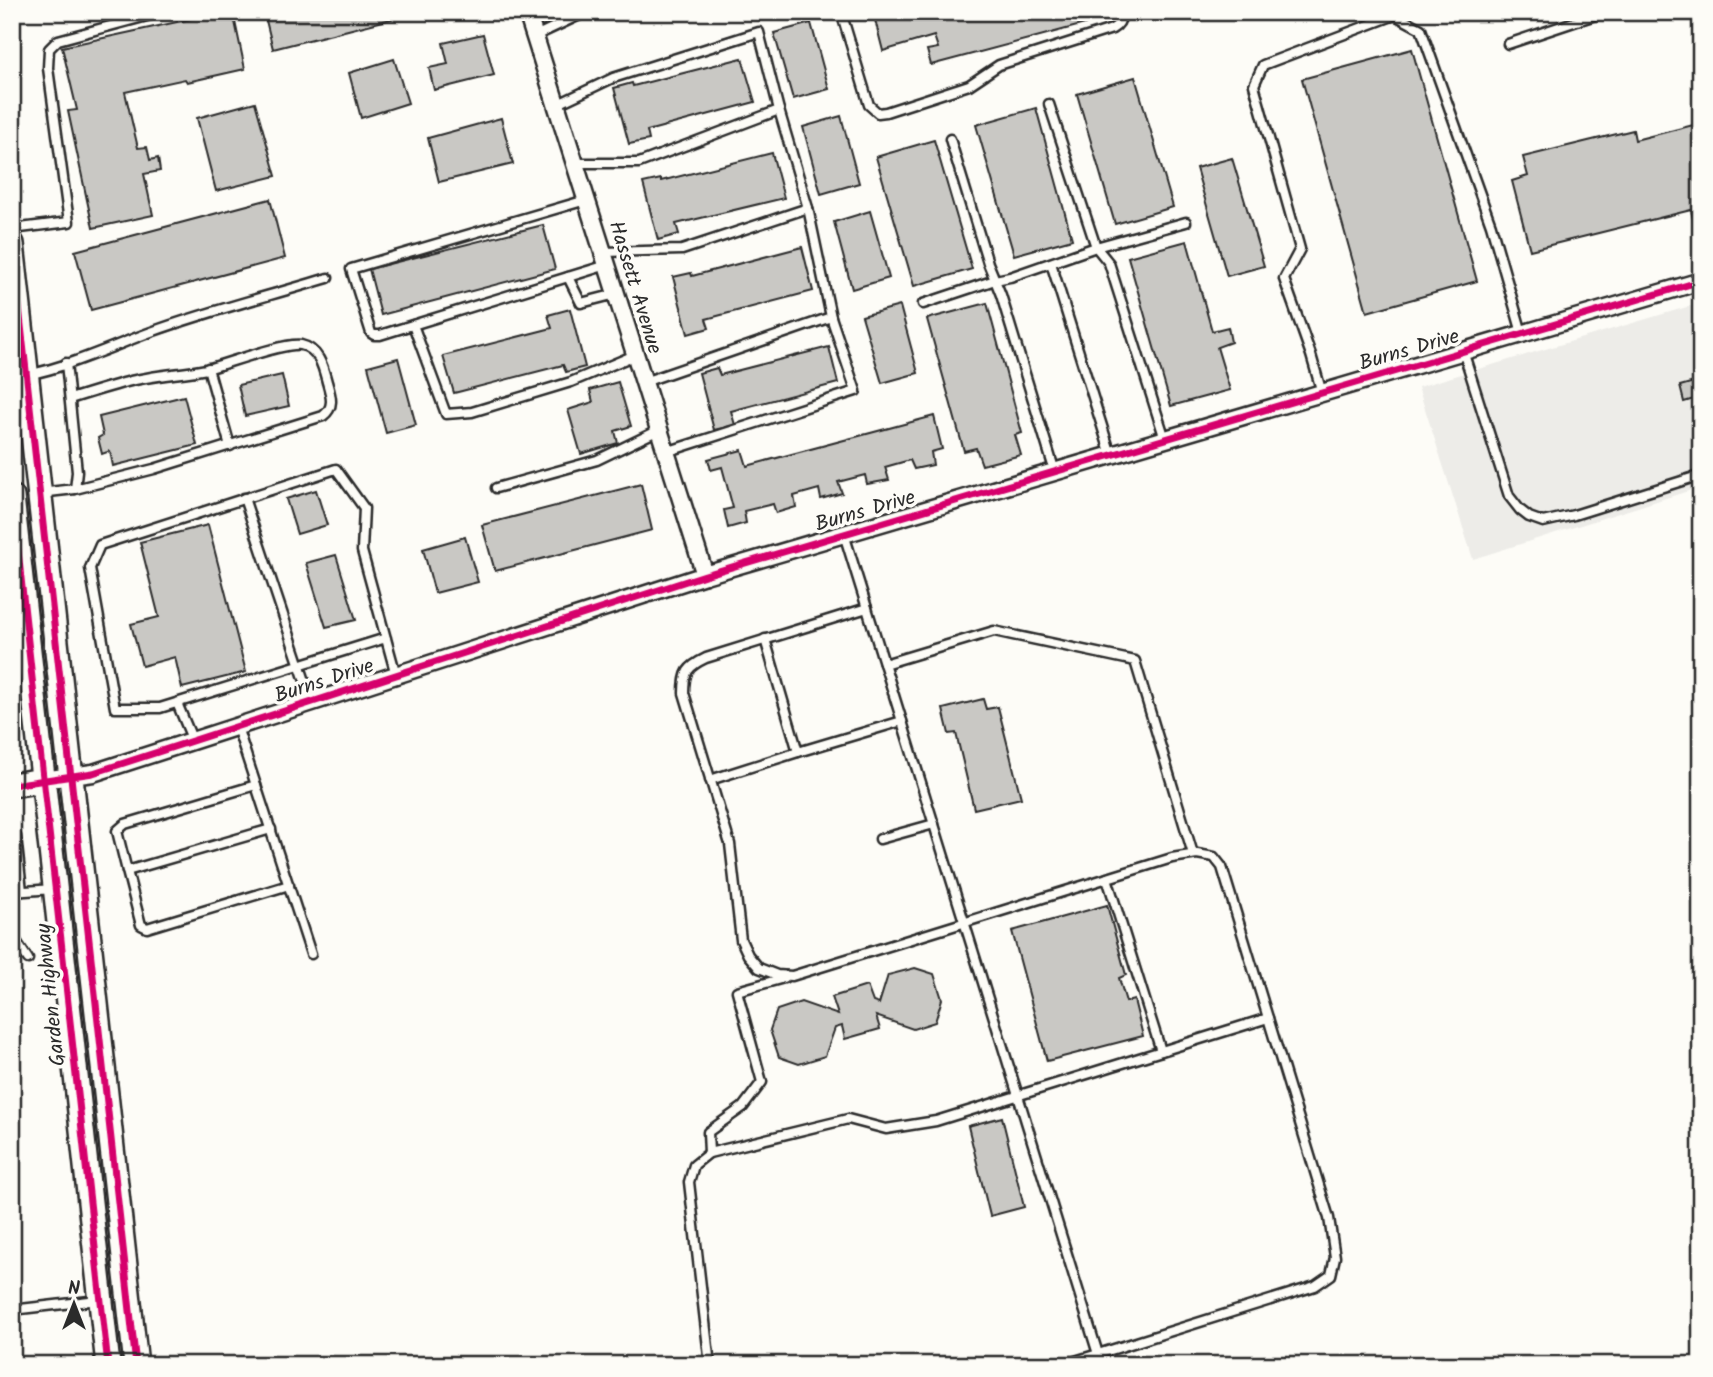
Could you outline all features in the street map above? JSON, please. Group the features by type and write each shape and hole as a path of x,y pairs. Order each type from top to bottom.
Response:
{"main road":[{"path":"12,244 19,376 39,493 136,1365"},
{"name":"Garden Highway","path":"12,497 107,1365"},
{"path":"12,785 43,780"}],"street":[{"name":"Hassett Avenue","path":"527,12 705,575"},
{"name":"Burns Drive","path":"43,780 93,773 705,575 1701,281"}],"lane":[{"path":"12,229 69,222 48,68 49,49 58,40 162,12"},
{"path":"535,36 586,12"},
{"path":"841,12 869,105 878,113 969,85 999,65 1112,29 1121,19 1121,12"},
{"path":"1508,44 1604,12"},
{"path":"1322,393 1284,279 1300,249 1254,85 1263,65 1395,15 1421,29 1491,225 1522,333"},
{"path":"556,105 613,78 759,32 808,208 831,317 856,391 666,452"},
{"path":"1049,104 1096,247 1109,263 1165,439"},
{"path":"575,163 639,163 779,110"},
{"path":"950,139 1055,472"},
{"path":"586,200 351,269 371,333 380,335 568,277 605,259 682,250 808,208"},
{"path":"923,304 1096,247 1186,222"},
{"path":"1051,263 1111,455"},
{"path":"568,277 580,303 616,294"},
{"path":"19,376 328,278"},
{"path":"644,382 831,317"},
{"path":"413,325 446,414 472,412 570,382 635,355"},
{"path":"39,493 75,489 154,469 323,416 332,405 319,358 311,349 299,345 208,368 128,382 70,399"},
{"path":"1463,351 1509,496 1529,517 1543,522 1574,515 1701,475"},
{"path":"66,363 77,472 75,489"},
{"path":"208,368 230,446"},
{"path":"496,488 597,460 659,430"},
{"path":"386,638 160,708 115,708 90,568 100,545 336,469 364,508 362,551 397,675"},
{"path":"244,498 312,702"},
{"path":"844,534 1098,1354"},
{"path":"792,976 777,975 759,968 748,955 741,940 730,844 684,693 684,678 691,666 706,657 867,608"},
{"path":"884,664 994,631 1135,660 1193,855"},
{"path":"765,639 798,752"},
{"path":"177,703 193,741"},
{"path":"710,780 902,721"},
{"path":"237,727 311,954"},
{"path":"256,785 125,824 117,831 141,925 147,928 289,885"},
{"path":"880,839 934,824"},
{"path":"127,871 271,829"},
{"path":"12,832 16,836 22,891"},
{"path":"709,1153 708,1132 743,1107 762,1082 737,991 1172,858 1197,854 1213,857 1222,867 1329,1218 1335,1257 1331,1275 1315,1286 1062,1365"},
{"path":"1107,878 1161,1051"},
{"path":"12,892 56,889"},
{"path":"12,936 27,959"},
{"path":"710,1365 690,1182 694,1165 709,1153 848,1119 886,1129 936,1121 1268,1018"},
{"path":"12,1310 100,1300"}],"shaded area":[{"path":"1697,304 1701,309 1701,487 1473,559 1418,387"}],"building":[{"path":"233,12 245,69 125,92 138,148 147,147 150,160 158,158 160,171 144,174 153,215 93,228 68,111 77,110 62,47"},
{"path":"264,12 419,12 273,49"},
{"path":"873,12 1110,12 1111,17 931,65 927,50 938,48 934,36 883,51"},
{"path":"811,23 829,89 793,99 774,33"},
{"path":"483,34 494,75 434,90 429,68 448,64 443,43"},
{"path":"1412,49 1477,281 1367,312 1302,79"},
{"path":"742,58 755,102 647,131 649,140 629,144 614,88 632,83 633,86"},
{"path":"394,59 408,103 361,118 349,73"},
{"path":"1135,77 1173,207 1115,224 1077,94"},
{"path":"255,102 276,176 216,191 197,118"},
{"path":"1036,108 1072,239 1014,255 976,125"},
{"path":"841,116 859,183 821,194 803,127"},
{"path":"501,118 513,164 439,182 428,138"},
{"path":"1701,123 1701,231 1696,232 1691,210 1530,250 1512,181 1528,176 1523,157 1633,130 1635,140"},
{"path":"934,140 972,269 914,286 876,157"},
{"path":"772,153 784,198 676,224 679,234 658,240 643,183 661,181"},
{"path":"1232,158 1264,266 1227,276 1196,168"},
{"path":"270,199 285,258 91,310 75,251"},
{"path":"870,211 889,278 852,289 834,222"},
{"path":"543,225 555,269 381,315 369,269"},
{"path":"1187,241 1212,331 1228,327 1231,342 1217,347 1230,390 1171,406 1128,257"},
{"path":"802,247 813,291 706,319 709,328 688,334 673,277 691,273 692,276"},
{"path":"987,303 1022,433 1015,435 1021,455 982,465 976,448 964,451 927,319"},
{"path":"900,306 918,373 882,383 862,316"},
{"path":"570,309 585,367 566,372 563,365 454,393 443,356 552,328 548,315"},
{"path":"829,347 838,383 731,411 735,425 714,430 699,373 717,368 720,375"},
{"path":"398,358 416,425 386,433 368,366"},
{"path":"282,375 289,406 245,416 238,385"},
{"path":"1701,380 1701,397 1684,402 1680,386"},
{"path":"618,382 631,426 615,431 618,443 581,454 568,410 593,402 590,390"},
{"path":"184,396 197,445 113,466 110,451 102,454 98,438 103,435 99,417"},
{"path":"934,416 942,449 931,452 933,465 914,469 910,460 885,467 889,480 867,484 865,475 838,482 842,493 821,499 819,489 794,496 796,507 776,513 773,504 744,511 746,523 728,528 724,510 733,508 722,467 711,470 708,459 742,450 747,466"},
{"path":"641,484 652,530 495,571 482,525"},
{"path":"316,490 327,525 297,534 286,499"},
{"path":"208,525 246,672 182,688 175,657 142,666 131,624 159,617 140,542"},
{"path":"465,537 478,582 435,593 423,549"},
{"path":"336,555 356,620 326,627 306,563"},
{"path":"983,699 986,709 998,707 1021,798 974,809 956,733 949,734 943,709"},
{"path":"1107,905 1126,975 1119,978 1126,1002 1134,1000 1143,1036 1047,1061 1012,931"},
{"path":"915,968 934,974 942,999 935,1022 913,1029 876,1016 880,1029 845,1039 842,1026 835,1028 825,1056 799,1064 779,1057 770,1030 777,1010 801,1002 838,1015 832,997 867,986 873,1002 879,1004 888,975"},
{"path":"1002,1117 1024,1207 990,1216 968,1126"}],"cycle path":[{"path":"12,244 136,1365"},
{"path":"12,785 93,773 705,575 1701,281"},
{"path":"12,497 108,1365"}]}
